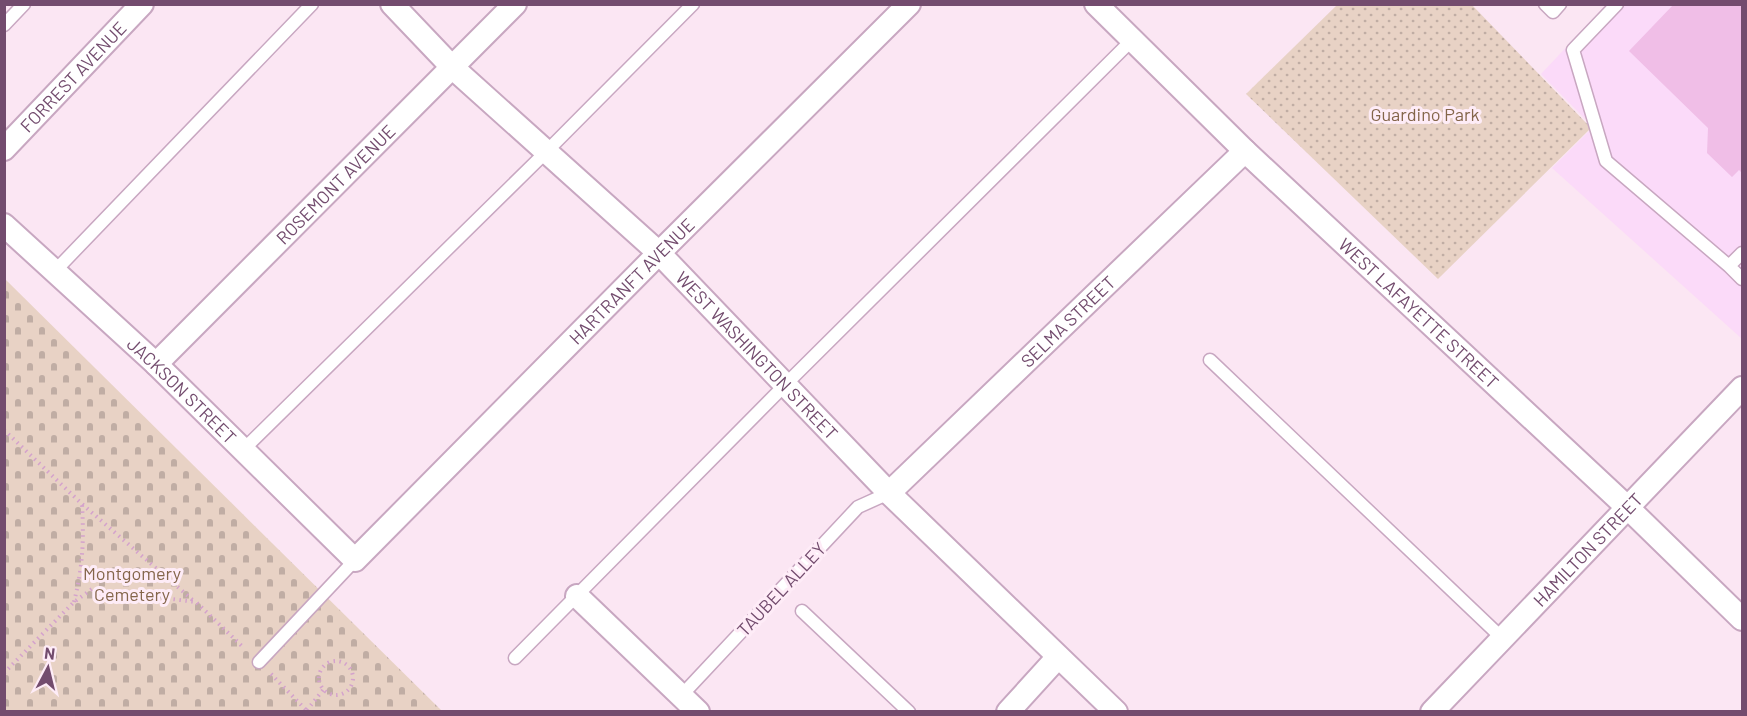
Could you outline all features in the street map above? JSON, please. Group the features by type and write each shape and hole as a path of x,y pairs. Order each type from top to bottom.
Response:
{"street":[{"name":"FORREST AVENUE","path":"4,148 142,4"},
{"name":"WEST WASHINGTON STREET","path":"392,4 453,67 659,253 889,493 1116,711"},
{"name":"ROSEMONT AVENUE","path":"156,363 515,4"},
{"name":"HARTRANFT AVENUE","path":"355,560 909,4"},
{"name":"WEST LAFAYETTE STREET","path":"1096,4 1245,151 1627,507 1743,619"},
{"name":"SELMA STREET","path":"889,493 1245,151"},
{"name":"JACKSON STREET","path":"4,225 156,363 355,560"},
{"name":"HAMILTON STREET","path":"1432,711 1743,388"},
{"path":"577,596 698,711"},
{"path":"1008,711 1058,657"}],"lane":[{"path":"4,25 24,4"},
{"path":"54,272 312,4"},
{"path":"243,450 693,4"},
{"path":"1545,4 1553,12 1560,4"},
{"path":"1617,4 1574,50 1606,161 1743,279"},
{"path":"515,658 785,385 1132,40"},
{"path":"1730,266 1743,253"},
{"path":"1210,360 1502,638"},
{"name":"TAUBEL ALLEY","path":"681,696 858,507 889,493"},
{"path":"259,662 355,560"},
{"path":"802,611 909,711"}],"path":[{"path":"4,430 82,504 196,602 308,711 324,690"},
{"path":"74,602 81,575 84,541 82,504"},
{"path":"4,673 74,602 92,589 196,602"},
{"path":"338,661 348,666 353,675 348,690 339,695 333,695 324,690 319,673 326,663 338,661"}],"shaded area":[{"path":"1606,5 1742,5 1741,338 1552,168 1593,127 1541,74"}],"green space":[{"name":"Guardino Park","path":"1337,5 1472,5 1591,128 1438,279 1246,94"},
{"name":"Montgomery Cemetery","path":"5,279 442,711 5,711"}],"building":[{"path":"1674,4 1742,4 1742,173 1739,170 1732,177 1707,153 1708,128 1629,51"}]}
